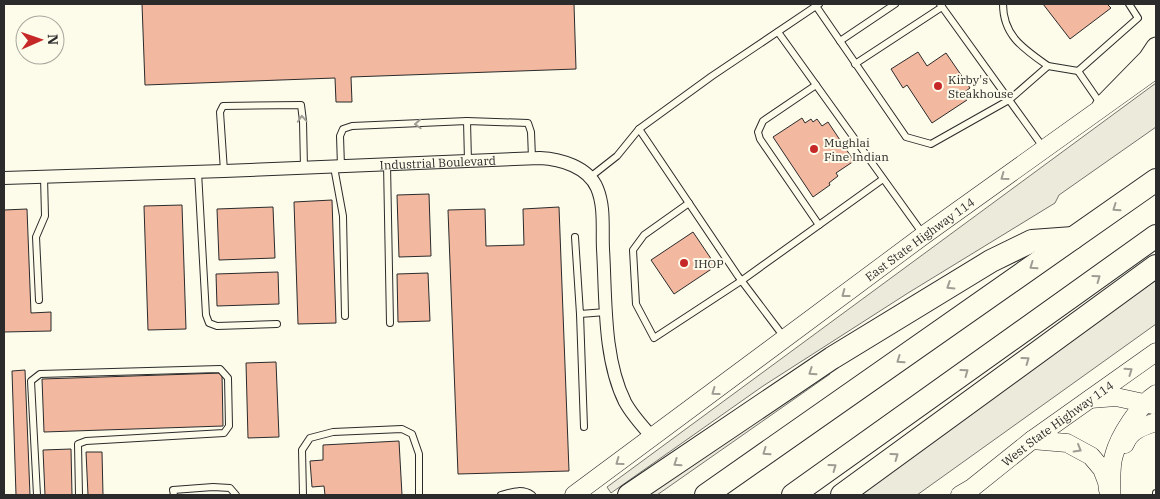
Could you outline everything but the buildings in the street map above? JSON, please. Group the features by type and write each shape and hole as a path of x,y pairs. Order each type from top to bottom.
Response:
{"highway":[{"path":"706,495 1156,180"},
{"path":"793,495 1156,236"},
{"path":"629,495 832,358 991,260 1032,241 1073,238"},
{"path":"842,495 1156,266"}],"main road":[{"path":"1102,106 1148,59 1156,47"},
{"name":"East State Highway 114","path":"653,438 924,235 1156,69"},
{"name":"West State Highway 114","path":"960,495 972,488 1089,398 1156,352"},
{"path":"1089,398 1152,401"},
{"path":"1111,495 1113,456 1130,422 1152,401"},
{"path":"1111,495 1127,439 1137,429 1156,422"},
{"path":"574,495 653,438"},
{"path":"1032,440 1067,443 1090,456 1102,469 1111,495"}],"street":[{"name":"Industrial Boulevard","path":"4,178 337,167 532,158 556,159 571,164 590,178"},
{"path":"590,178 597,187 601,206 606,312 611,358 618,386 626,403 653,438"}],"lane":[{"path":"840,41 895,4"},
{"path":"1003,4 1008,28 1020,46 1048,66 1078,71 1102,106"},
{"path":"1078,71 1138,18 1129,4"},
{"path":"590,178 617,156 639,129 817,5 906,137 931,144 1009,100 1048,66"},
{"path":"855,64 941,5 1044,148"},
{"path":"778,32 924,235"},
{"path":"816,85 763,121 758,132 760,139 819,225"},
{"path":"224,171 220,112 223,106 301,105 304,168"},
{"path":"467,121 468,161"},
{"path":"345,316 343,216 337,167 340,136 343,129 352,126 467,121 528,123 531,132 532,158"},
{"path":"639,129 741,281 785,338"},
{"path":"387,164 390,323"},
{"path":"198,172 206,315 209,323 218,326 277,324"},
{"path":"39,300 36,237 45,216 44,177"},
{"path":"689,202 644,235 633,250 636,304 654,338 741,281 883,178"},
{"path":"575,236 584,427"},
{"path":"580,314 606,312"},
{"path":"37,495 31,381 40,374 220,369 228,378 230,426 224,433 86,441 78,444 79,495"},
{"path":"303,495 302,450 310,438 333,432 402,429 412,434 418,454 419,495"},
{"path":"174,495 174,490 213,487 230,488 236,495"},
{"path":"501,495 517,490 528,492 532,495"}],"shaded area":[{"path":"1156,83 1156,127 1059,195 1055,203 908,293 763,386 611,493 607,487"},
{"path":"1156,280 1156,324 917,495 859,495"},
{"path":"827,370 830,374 657,495 642,495"}],"place":[{"name":"Kirby's Steakhouse","path":"938,86"},
{"name":"Mughlai Fine Indian","path":"814,149"},
{"name":"IHOP","path":"684,263"}]}
